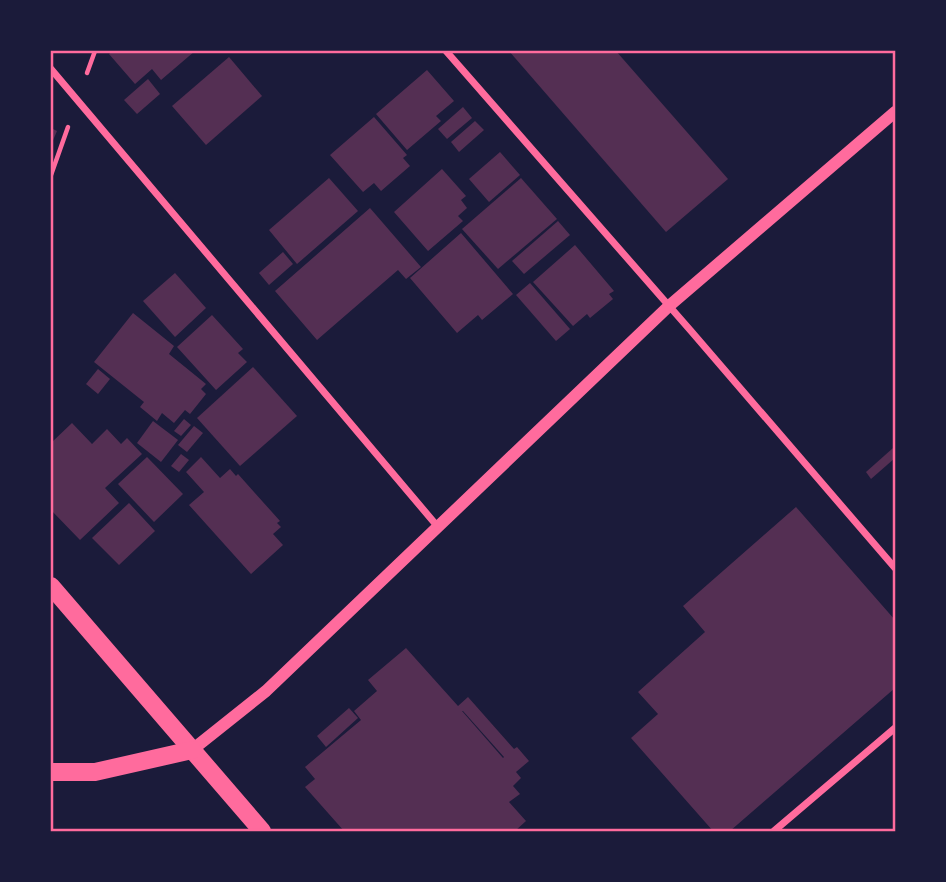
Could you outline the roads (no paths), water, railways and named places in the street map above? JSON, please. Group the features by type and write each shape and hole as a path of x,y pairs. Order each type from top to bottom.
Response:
{"main road":[{"path":"51,586 262,831"},
{"path":"51,772 95,772 192,750"}],"street":[{"path":"446,51 895,568"},
{"path":"51,69 438,527"},
{"path":"192,750 266,691 669,306 895,112"},
{"path":"774,831 895,728"}]}
